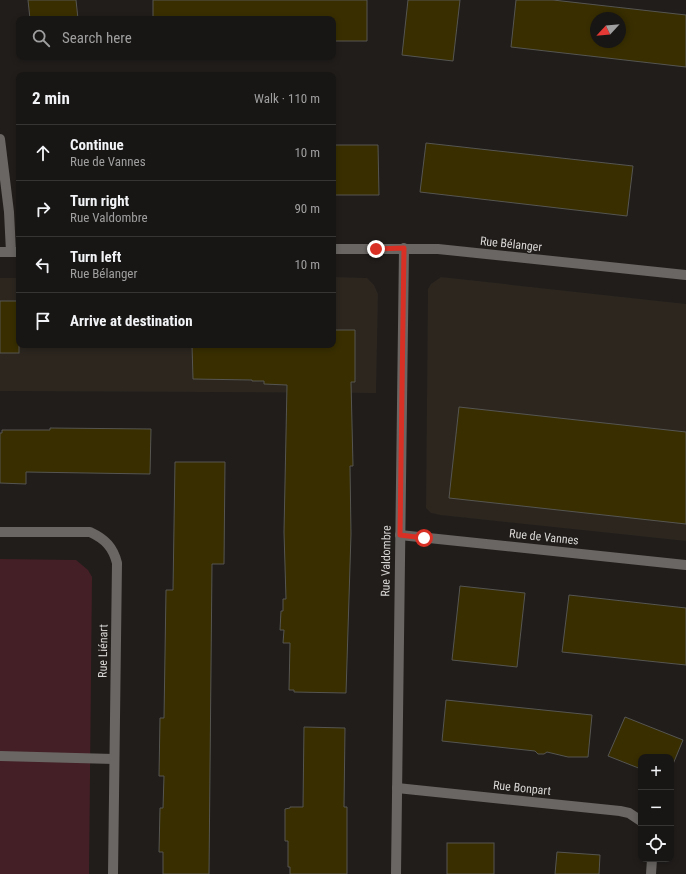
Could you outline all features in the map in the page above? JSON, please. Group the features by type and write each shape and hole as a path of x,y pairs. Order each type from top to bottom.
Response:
{"street":[{"path":"0,139 15,252 0,252"},
{"name":"Rue Bélanger","path":"336,250 404,248 438,249 686,275"},
{"name":"Rue Valdombre","path":"396,874 404,248"},
{"name":"Rue Liénart","path":"0,532 90,532 101,537 108,543 114,552 117,563 112,874"},
{"name":"Rue de Vannes","path":"400,535 686,565"},
{"path":"0,756 114,759"},
{"name":"Rue Bonpart","path":"397,788 620,811 629,813 638,819"},
{"path":"651,874 652,862"}],"shaded area":[{"path":"336,277 367,278 374,285 378,294 376,393 0,391 0,278 16,278 16,348 336,348"},
{"path":"441,277 686,304 686,541 440,515 431,513 426,508 428,289 431,284"},
{"path":"0,559 76,560 88,570 92,577 89,874 0,874"}],"building":[{"path":"28,0 76,0 78,16 30,16"},
{"path":"153,0 367,0 367,41 336,41 336,16 153,16"},
{"path":"408,0 460,0 453,61 402,55"},
{"path":"516,0 553,0 686,15 686,67 511,47"},
{"path":"426,143 633,166 627,216 420,192"},
{"path":"336,145 378,145 379,195 336,195"},
{"path":"0,301 16,301 16,348 19,348 19,353 0,353"},
{"path":"336,330 355,330 355,382 351,382 353,466 350,466 351,534 346,693 294,692 294,690 289,690 290,643 283,643 284,630 280,630 283,599 286,599 284,532 287,385 264,384 264,381 252,380 193,379 192,348 336,348"},
{"path":"459,407 686,432 686,524 449,498"},
{"path":"50,428 151,429 150,474 26,472 26,484 0,483 0,433 2,433 2,430 50,430"},
{"path":"175,462 225,462 224,564 212,564 209,874 163,874 163,852 159,852 160,808 163,808 164,776 159,776 160,718 164,718 166,590 173,590"},
{"path":"460,586 525,593 517,667 452,660"},
{"path":"569,595 686,608 686,665 562,652"},
{"path":"446,700 592,715 588,757 568,757 547,752 544,754 538,754 535,751 442,741"},
{"path":"625,717 683,740 674,762 674,754 638,754 638,768 608,756"},
{"path":"304,727 345,728 344,807 347,807 347,874 290,874 290,867 288,867 288,841 285,841 285,809 290,807 303,807"},
{"path":"447,843 494,843 494,874 447,874"},
{"path":"557,852 600,855 599,874 555,874"}],"route":[{"path":"376,249 404,248 402,297 400,535 424,538"}]}
